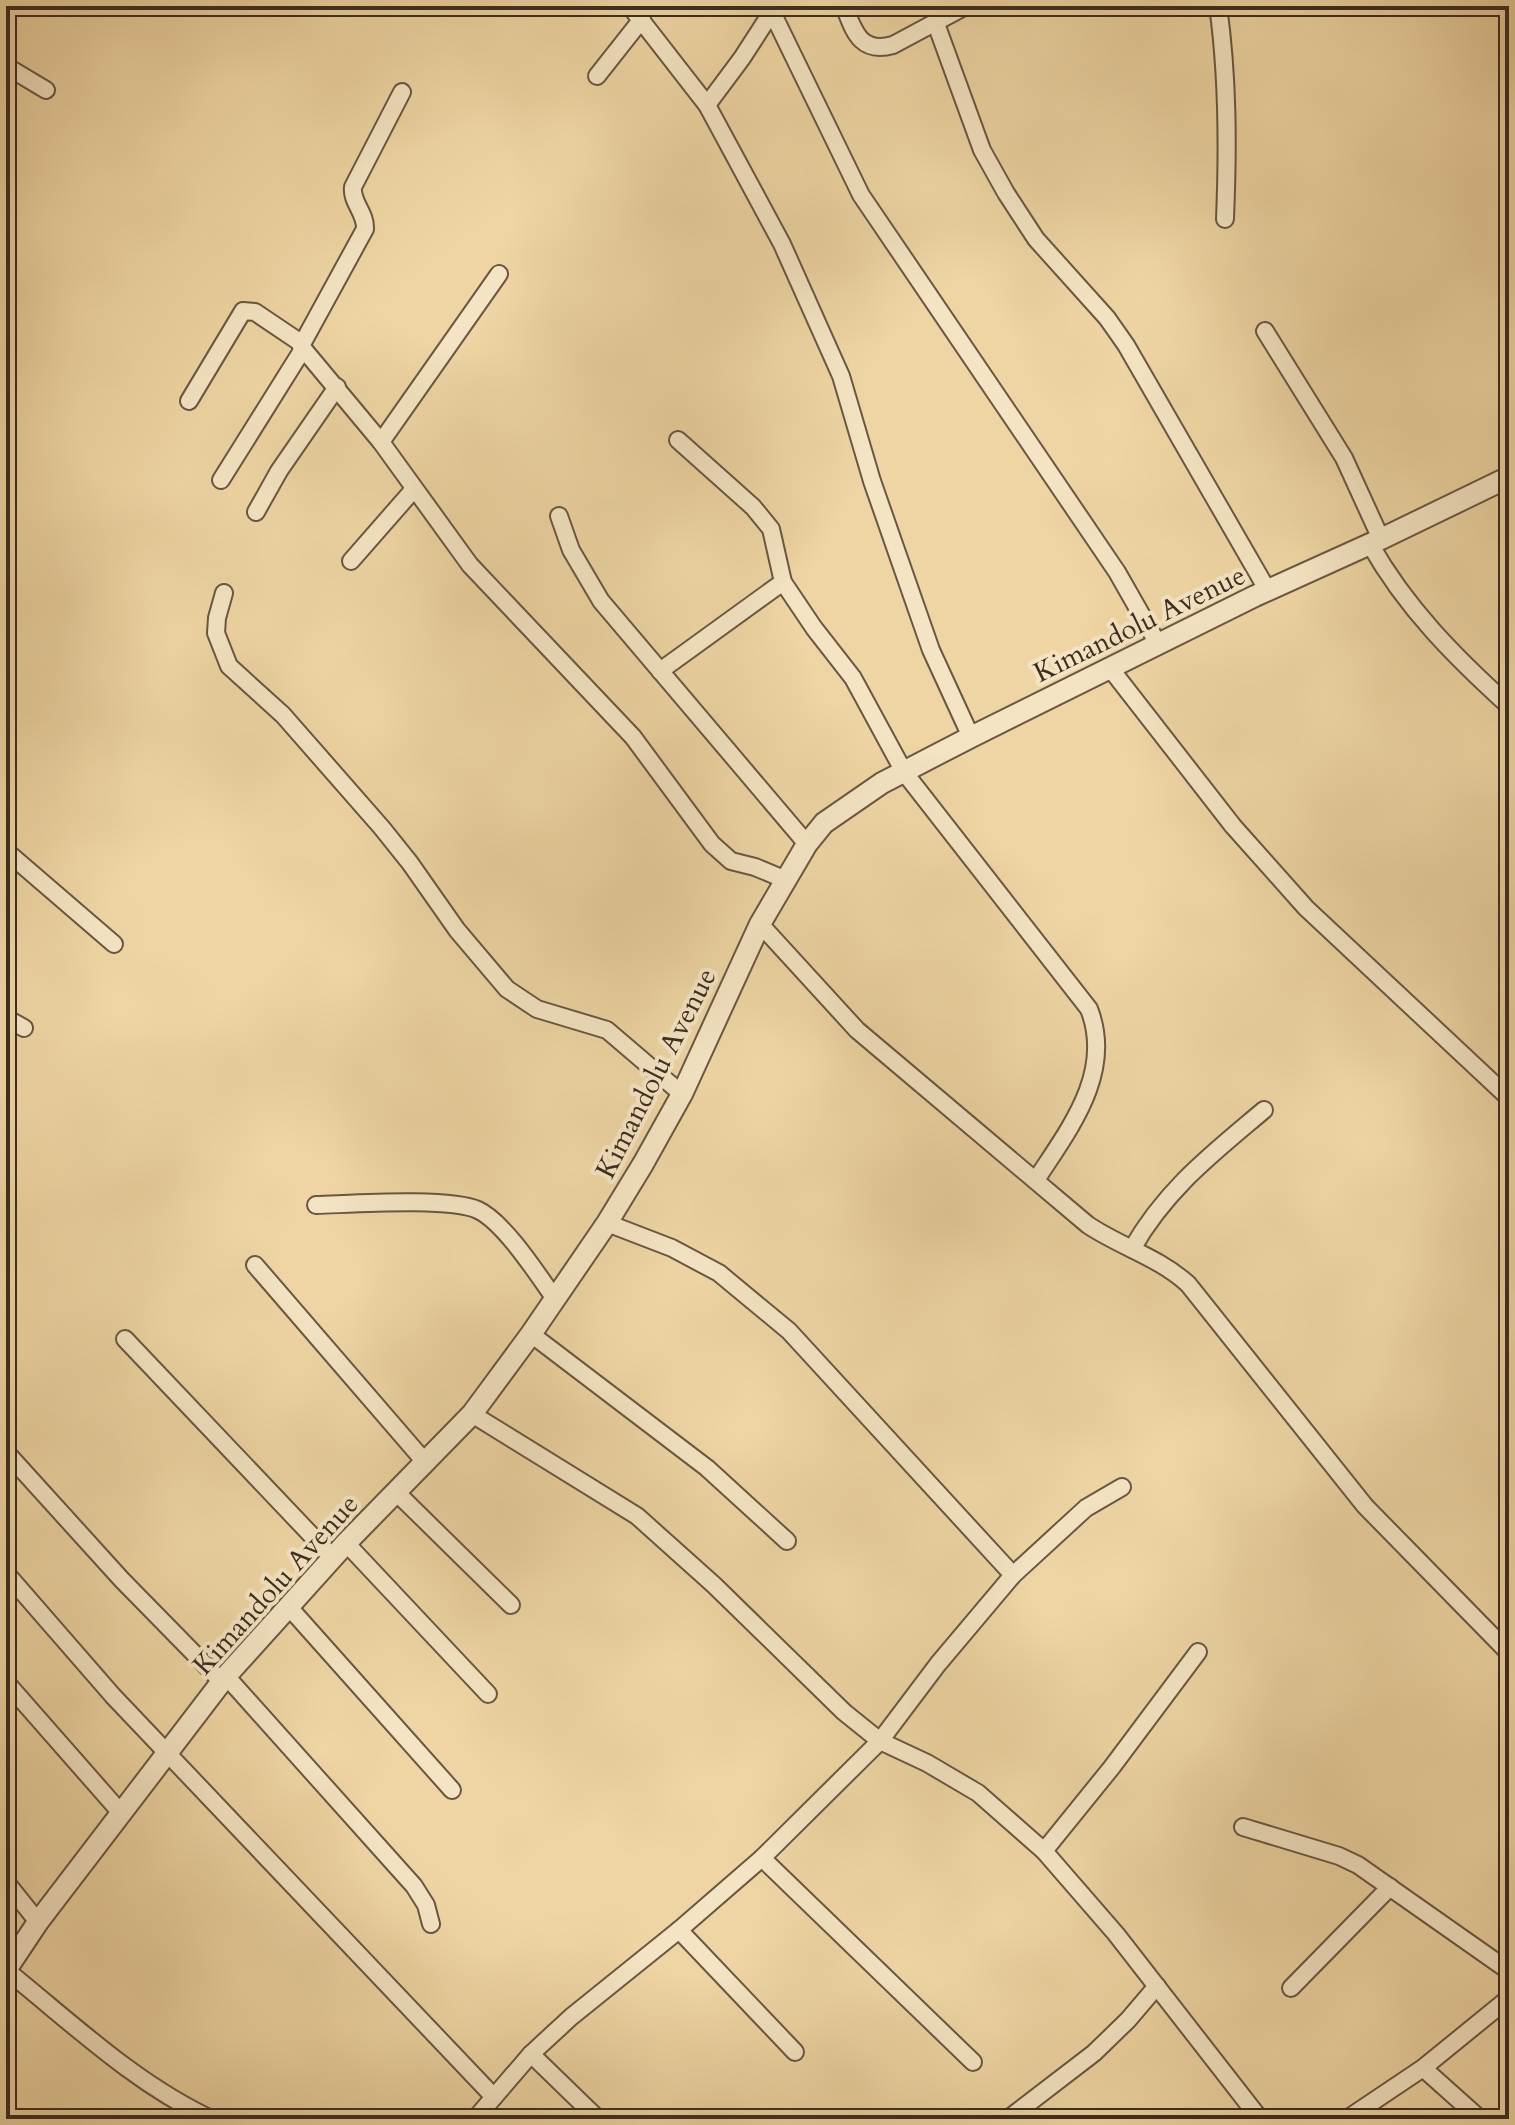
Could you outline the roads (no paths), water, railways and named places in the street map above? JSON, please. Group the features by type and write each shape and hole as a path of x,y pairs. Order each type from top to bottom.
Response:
{"street":[{"path":"844,6 855,34 864,43 882,48 966,6"},
{"path":"1218,6 1228,133 1225,219"},
{"path":"707,105 774,9"},
{"path":"774,9 861,195 1109,561 1158,644"},
{"path":"597,76 636,12 707,105 782,244 837,367 851,404 872,481 931,650 971,737"},
{"path":"935,21 982,150 1006,193 1036,239 1107,318 1126,345 1268,591"},
{"path":"6,66 46,90"},
{"path":"221,480 302,346 365,229 365,218 352,195 353,187 402,92"},
{"path":"381,442 499,274"},
{"path":"189,401 243,311 255,312 302,346 381,442 470,565 633,737 722,855 786,880"},
{"path":"1265,331 1333,438 1362,492 1391,581 1455,656 1509,706"},
{"path":"256,512 279,471 337,387"},
{"path":"678,440 764,519 771,529 783,582 853,678 904,772 1079,995 1095,1025 1097,1060 1090,1085 1076,1118 1036,1180"},
{"name":"Kimandolu Avenue","path":"6,1970 38,1922 224,1679 288,1606 472,1414 531,1334 607,1223 682,1094 760,924 807,844 824,823 882,783 971,737 1509,477"},
{"path":"351,561 414,489"},
{"path":"559,516 571,550 601,601 807,844"},
{"path":"660,671 783,582"},
{"path":"224,593 216,633 229,666 283,715 374,818 457,930 507,989 537,1009 607,1030 682,1094"},
{"path":"1110,668 1233,826 1306,908 1509,1098"},
{"path":"6,851 114,944"},
{"path":"760,924 857,1030 1088,1225 1109,1239 1172,1269 1188,1284 1365,1506 1509,1653"},
{"path":"6,1018 24,1028"},
{"path":"1132,1249 1150,1218 1172,1191 1264,1110"},
{"path":"316,1205 412,1204 476,1209 487,1216 524,1256 555,1299"},
{"path":"607,1223 672,1248 719,1273 789,1331 1013,1575"},
{"path":"255,1265 425,1462"},
{"path":"531,1334 707,1468 787,1541"},
{"path":"125,1339 488,1694"},
{"path":"472,1414 637,1516 704,1575 844,1712 880,1741 927,1763 978,1793 1044,1851 1157,1986 1260,2119"},
{"path":"6,1452 122,1580 224,1679 414,1886 426,1905 431,1924"},
{"path":"475,2119 531,2054 601,1991 679,1930 762,1858 880,1741 938,1664 1013,1575 1086,1508 1122,1487"},
{"path":"397,1493 511,1605"},
{"path":"6,1573 104,1687 494,2097"},
{"path":"288,1606 452,1790"},
{"path":"1044,1851 1198,1652"},
{"path":"6,1682 121,1813"},
{"path":"1243,1827 1339,1856 1358,1865 1509,1971"},
{"path":"762,1858 973,2062"},
{"path":"6,1882 38,1922"},
{"path":"1291,1988 1390,1887"},
{"path":"679,1930 795,2052"},
{"path":"6,1970 156,2090 211,2119"},
{"path":"1008,2119 1094,2053 1157,1986"},
{"path":"1347,2119 1423,2068 1509,1998"},
{"path":"531,2054 598,2119"},
{"path":"1423,2068 1480,2119"}]}
